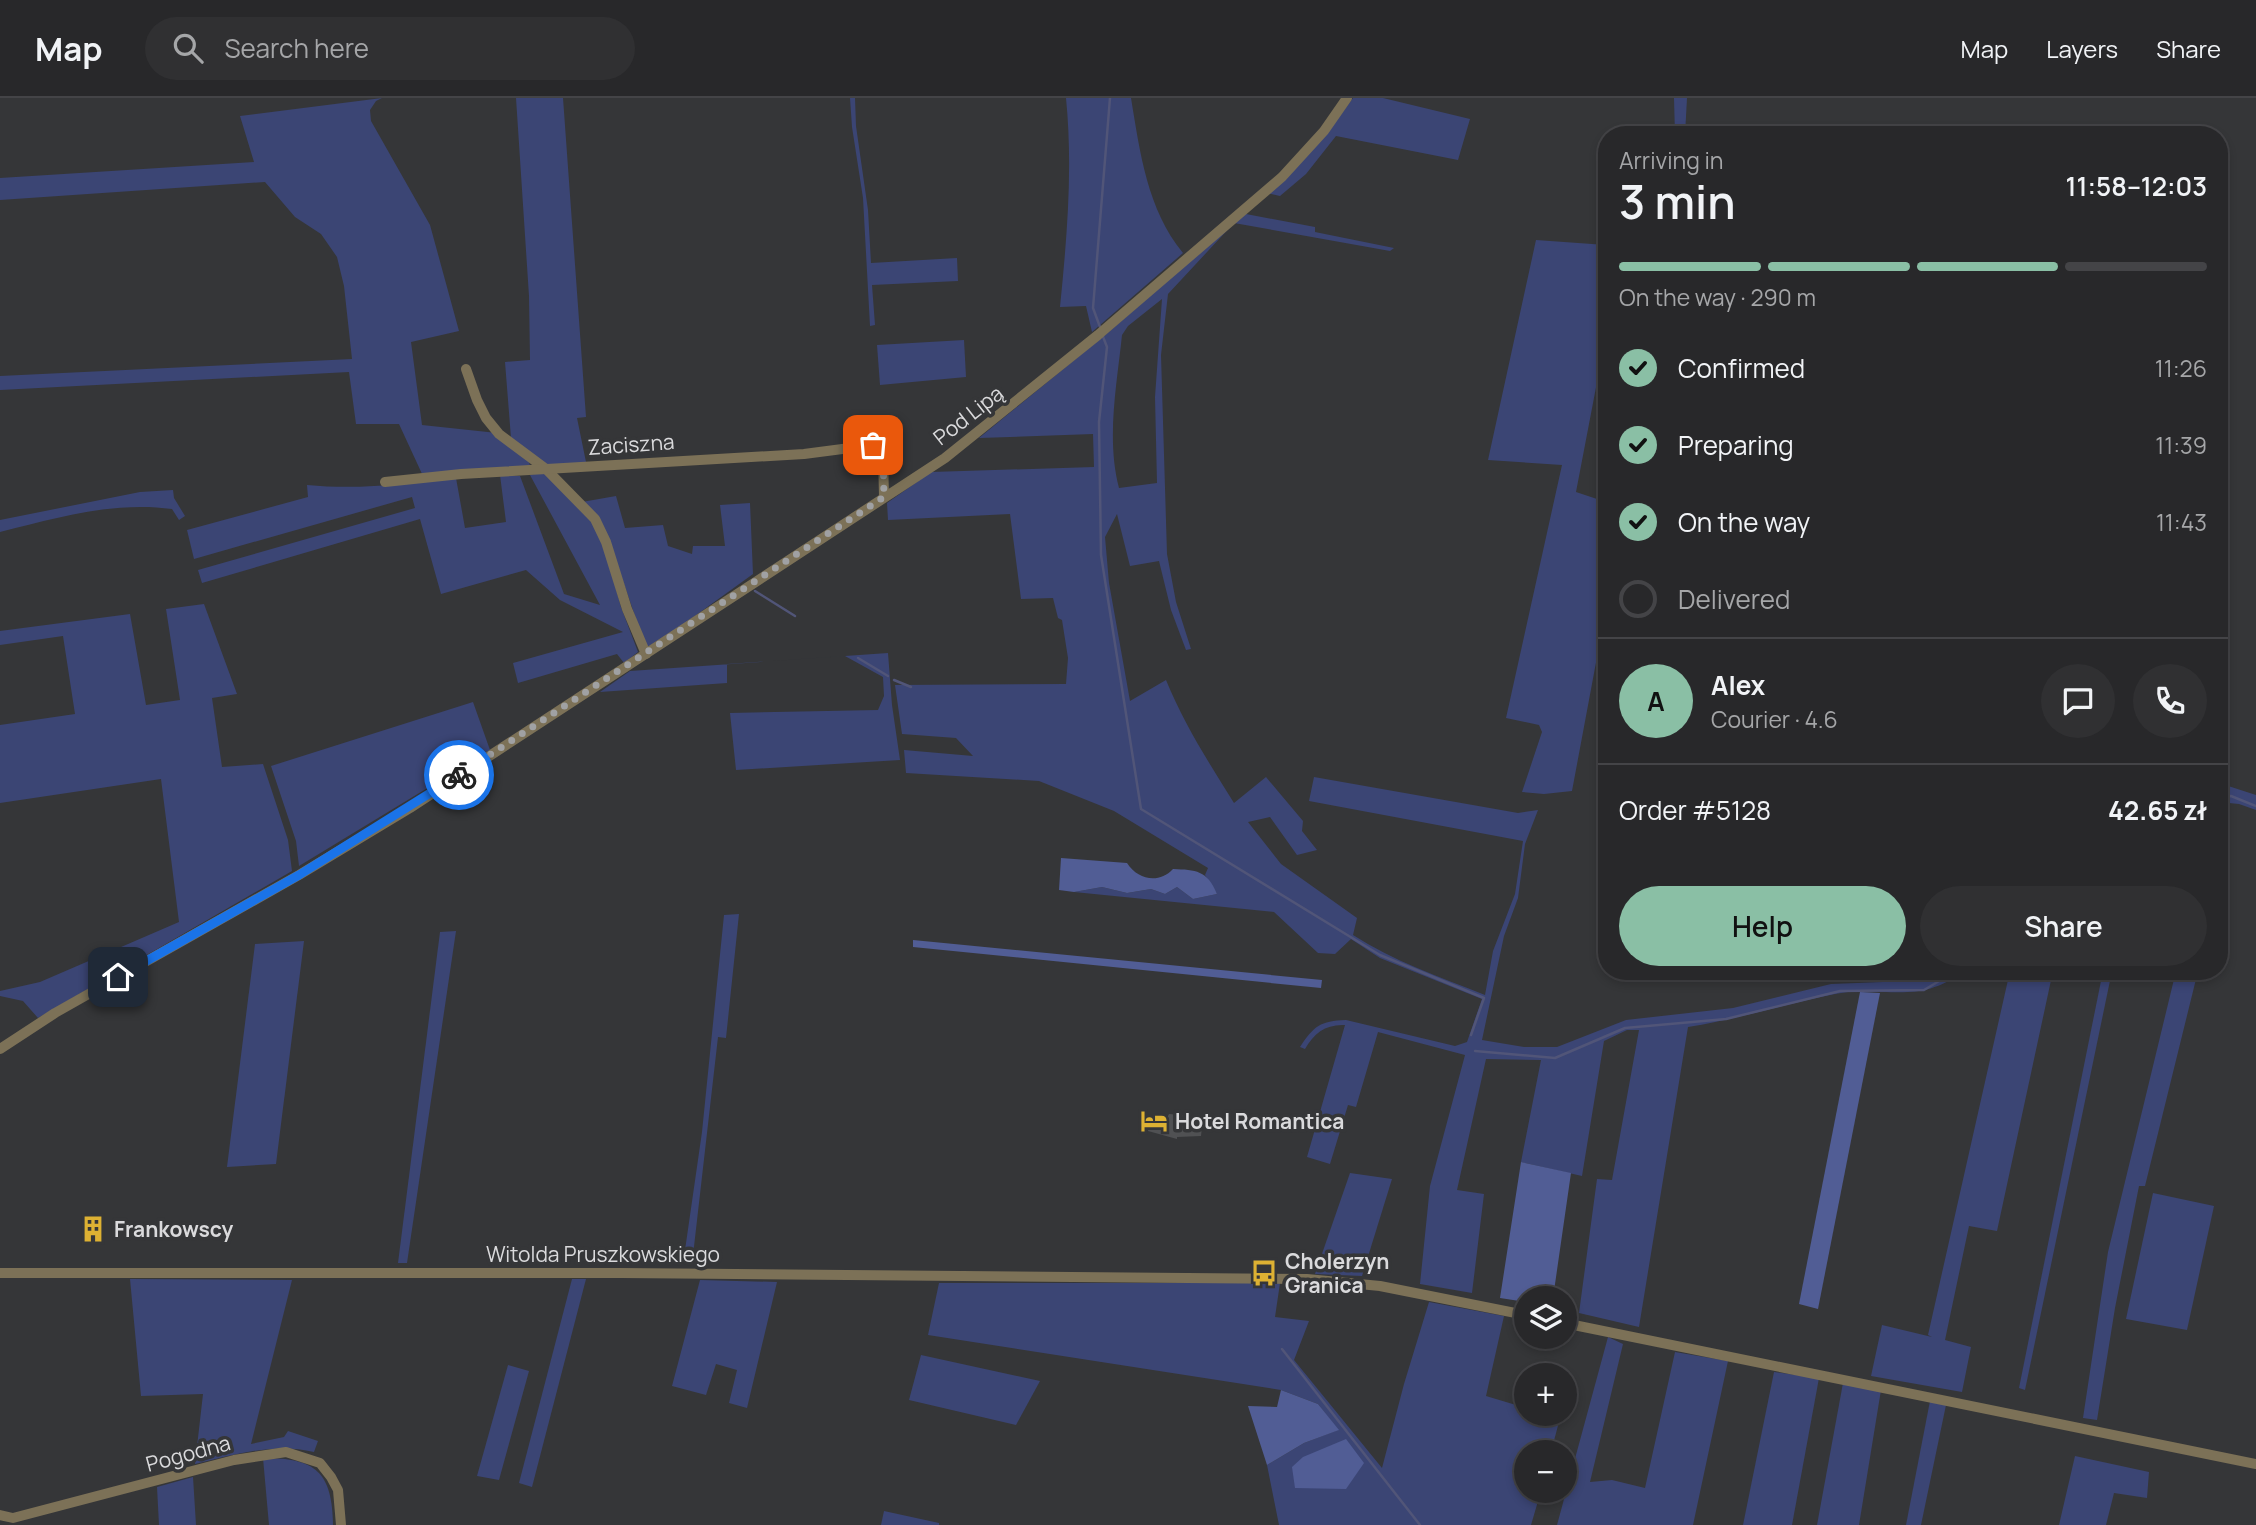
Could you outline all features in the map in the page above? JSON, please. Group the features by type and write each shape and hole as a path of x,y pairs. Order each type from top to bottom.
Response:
{"street":[{"name":"Pod Lipą","path":"0,1049 55,1013 399,814 945,458 1101,332 1282,177 1324,131 1347,98"},
{"path":"466,369 486,418 499,434 546,469 596,519 627,609 646,654"},
{"name":"Zaciszna","path":"385,481 804,454 878,445 884,464 884,497"},
{"name":"Witolda Pruszkowskiego","path":"0,1273 1207,1277 1366,1283 1514,1313"},
{"path":"1577,1326 2256,1464"},
{"name":"Pogodna","path":"0,1515 13,1518 234,1460 286,1452 320,1463 331,1477 338,1490 341,1525"}],"shaded area":[{"path":"382,98 376,101 370,110 371,121 430,225 459,331 411,342 422,425 497,433 529,460 530,467 423,476 399,424 356,424 349,372 0,390 0,376 352,359 344,286 337,257 321,234 295,217 265,182 0,200 0,178 254,162 240,116"},
{"path":"516,98 563,98 586,417 577,418 586,462 546,468 511,438 505,362 530,360 529,296"},
{"path":"850,98 855,98 856,126 868,210 871,263 957,258 958,281 872,285 875,325 870,326 863,198"},
{"path":"1066,98 1131,98 1142,159 1153,199 1171,236 1183,253 1092,332 1086,306 1060,307 1069,176"},
{"path":"1353,98 1383,98 1470,119 1458,160 1336,136 1306,174 1280,196 1267,193 1339,117"},
{"path":"1674,98 1687,98 1685,126 1675,126"},
{"path":"1246,214 1315,227 1315,232 1394,248 1390,251 1234,223"},
{"path":"1234,223 1168,294 1161,355 1167,554 1176,602 1191,649 1186,650 1171,610 1159,561 1130,566 1117,514 1105,537 1109,583 1130,701 1166,680 1189,728 1234,803 1266,777 1303,821 1302,831 1317,850 1297,855 1270,817 1248,822 1281,864 1357,918 1353,935 1400,961 1485,995 1493,951 1515,894 1523,841 1309,801 1314,777 1518,813 1538,810 1525,844 1518,898 1504,936 1482,1040 1524,1047 1557,1047 1626,1020 1733,1008 1831,984 1950,980 1915,991 1835,994 1688,1027 1639,1327 1579,1313 1597,1179 1612,1180 1639,1030 1627,1030 1604,1041 1582,1176 1521,1162 1541,1060 1486,1059 1457,1190 1484,1194 1472,1293 1420,1284 1430,1186 1465,1055 1378,1032 1356,1107 1348,1105 1330,1164 1307,1157 1345,1025 1326,1028 1312,1038 1305,1049 1300,1047 1318,1026 1346,1020 1455,1046 1467,1042 1482,999 1380,958 1351,939 1335,954 1318,953 1274,912 1074,892 1102,887 1127,893 1151,889 1165,894 1177,887 1193,899 1217,894 1205,875 1208,868 1114,811 1039,781 906,773 904,750 973,756 956,738 902,734 895,685 1066,684 1068,658 1062,620 1058,618 1053,598 1021,599 1010,514 888,520 887,503 931,472 1094,467 1093,434 979,438 1111,330","holes":["1162,299 1155,397 1157,483 1119,488 1113,431 1122,335 1128,326"]},
{"path":"1536,240 1598,244 1598,377 1576,492 1598,499 1598,652 1572,791 1544,794 1522,792 1542,732 1539,725 1506,718 1562,465 1488,460"},
{"path":"964,340 966,377 880,385 877,345"},
{"path":"544,472 594,521 603,541 621,607 638,652 624,663 617,654 518,683 513,663 623,632 560,600 526,570 441,594 420,519 202,583 198,570 415,508 412,497 194,559 187,530 308,497 307,485 363,487 456,478 465,528 506,522 500,475 520,476 564,594 600,605 530,475"},
{"path":"173,490 174,498 185,516 179,520 172,509 129,507 85,512 0,532 0,520 140,492"},
{"path":"616,496 625,528 663,525 668,546 692,554 693,546 725,546 720,505 750,503 753,574 646,648 613,552 582,502"},
{"path":"204,604 237,694 212,698 222,767 263,764 288,840 292,871 38,1018 23,1001 0,996 0,991 40,982 179,922 161,779 0,803 0,725 75,714 63,636 0,645 0,631 130,614 146,705 180,700 166,609"},
{"path":"888,653 900,760 736,770 730,713 878,710 884,696 883,677 845,656"},
{"path":"727,664 727,683 600,692 630,671"},
{"path":"473,702 490,750 299,866 296,841 271,766"},
{"path":"2228,786 2256,795 2256,810 2228,803"},
{"path":"1061,858 1127,863 1137,873 1149,878 1161,877 1173,869 1194,871 1209,880 1217,894 1193,899 1177,887 1165,894 1151,889 1127,893 1102,887 1074,892 1059,890"},
{"path":"739,914 726,1038 718,1037 692,1264 683,1264 702,1132 724,915"},
{"path":"456,931 407,1263 398,1263 440,932"},
{"path":"913,940 1322,980 1321,988 913,947"},
{"path":"304,941 276,1164 227,1167 255,944"},
{"path":"2008,980 2051,980 1997,1231 1969,1226 1945,1340 1971,1347 1962,1392 1871,1376 1882,1325 1932,1337 1928,1335"},
{"path":"2101,980 2110,980 2025,1390 2019,1388"},
{"path":"2174,980 2196,980 2145,1186 2139,1186 2097,1420 2083,1418 2108,1252"},
{"path":"1860,992 1880,993 1818,1309 1799,1304"},
{"path":"1521,1162 1571,1173 1555,1286 1514,1286 1514,1300 1500,1298"},
{"path":"1350,1173 1392,1179 1362,1276 1315,1274"},
{"path":"2153,1193 2214,1206 2187,1330 2126,1319"},
{"path":"130,1279 292,1280 251,1444 284,1437 288,1431 318,1441 314,1452 269,1449 195,1464 203,1394 141,1396"},
{"path":"572,1279 586,1279 532,1487 519,1483"},
{"path":"700,1280 777,1282 747,1408 729,1403 737,1370 716,1364 706,1395 672,1386"},
{"path":"939,1283 1280,1283 1275,1317 1309,1321 1294,1360 1382,1468 1429,1302 1504,1316 1486,1396 1514,1404 1514,1426 1558,1426 1554,1440 1514,1440 1514,1503 1537,1503 1531,1525 1279,1525 1267,1465 1304,1443 1338,1430 1318,1404 1281,1390 928,1335"},
{"path":"1608,1337 1623,1344 1590,1482 1612,1480 1645,1488 1675,1352 1728,1361 1693,1525 1557,1525 1563,1503 1577,1503 1577,1451"},
{"path":"921,1355 1040,1381 1016,1425 909,1400"},
{"path":"508,1365 529,1371 499,1480 477,1476"},
{"path":"1774,1372 1819,1378 1792,1525 1743,1525"},
{"path":"1843,1383 1881,1390 1859,1525 1817,1525"},
{"path":"1281,1390 1318,1404 1339,1430 1304,1443 1267,1465 1248,1406 1277,1407"},
{"path":"1930,1401 1946,1405 1921,1525 1906,1525"},
{"path":"1346,1439 1364,1463 1346,1489 1295,1488 1292,1467 1303,1457"},
{"path":"2075,1456 2149,1472 2147,1498 2114,1493 2106,1525 2059,1525"},
{"path":"263,1458 296,1461 318,1472 329,1492 333,1525 269,1525"},
{"path":"193,1477 196,1525 159,1525 157,1487"},
{"path":"884,1511 939,1523 939,1525 881,1525"}],"building":[{"path":"1169,1114 1203,1117 1201,1136 1177,1139 1148,1131 1150,1117"},
{"name":"Frankowscy","path":"87,1221 101,1222 99,1238 85,1237"}],"waterway":[{"path":"1100,327 1093,308 1110,98"},
{"path":"1102,334 1107,347 1099,422 1101,555 1141,809 1380,955 1484,998 1471,1035"},
{"path":"755,591 795,616"},
{"path":"858,658 888,676"},
{"path":"894,680 911,687"},
{"path":"2228,796 2256,806"},
{"path":"1475,1051 1555,1058 1625,1028 1726,1019 1840,991 1924,990 1941,980"},
{"path":"1282,1349 1420,1525"}],"way so far":[{"path":"459,775 884,497 883,454 878,445 873,445"}],"place":[{"name":"Hotel Romantica","path":"1154,1121"},
{"name":"Frankowscy","path":"93,1229"},
{"name":"Cholerzyn Granica","path":"1264,1273"}],"route":[{"path":"118,977 299,875 459,775"}]}
